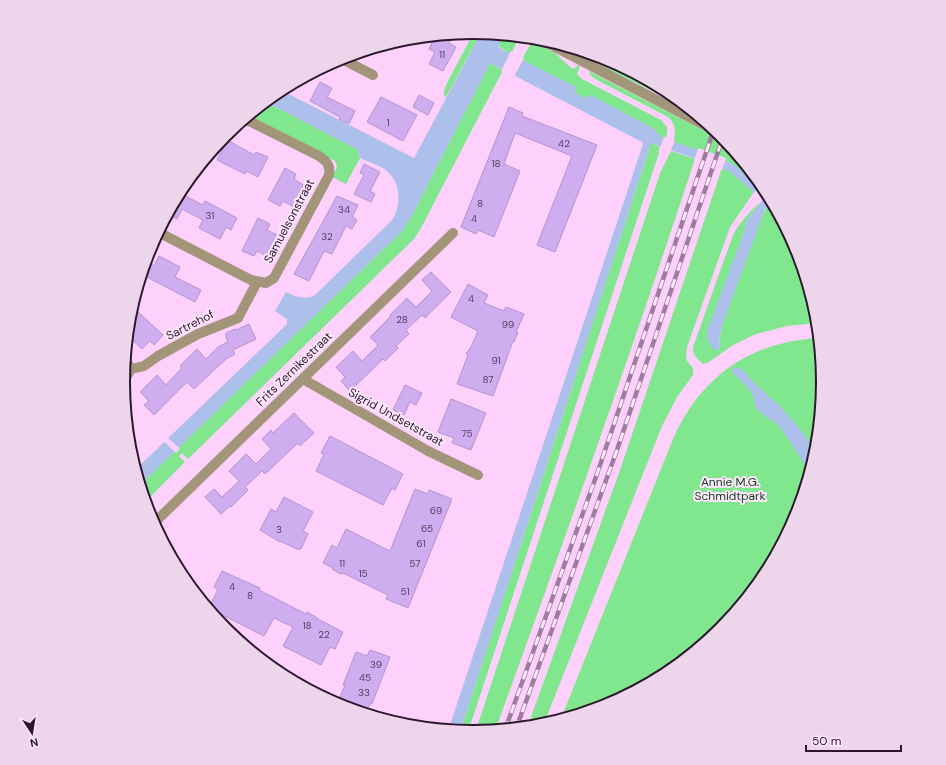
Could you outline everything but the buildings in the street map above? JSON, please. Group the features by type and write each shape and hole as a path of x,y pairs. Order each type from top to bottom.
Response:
{"street":[{"path":"564,52 693,119"},
{"path":"349,62 373,75"},
{"name":"Samuelsonstraat","path":"250,122 319,156 326,161 329,166 328,175 274,278 266,283 257,282"},
{"name":"Frits Zernikestraat","path":"158,519 453,233"},
{"path":"163,235 257,282"},
{"name":"Sartrehof","path":"131,369 144,366 158,356 198,334 238,318 257,282"},
{"name":"Sigrid Undsetstraat","path":"303,379 428,451 478,475"}],"green space":[{"path":"470,39 478,39 446,97 444,96 444,91"},
{"path":"497,40 517,42 511,54 498,46"},
{"path":"530,44 543,47 555,53 570,67 574,69 578,65 580,66 577,74 582,79 661,120 667,127 667,134 664,139 656,132 575,93 522,59"},
{"path":"594,62 625,74 664,97"},
{"path":"490,63 503,70 414,239 188,459 182,453 179,456 185,462 150,497 144,481 402,231 411,217"},
{"path":"589,71 708,133 749,178 729,162 674,142 674,126 668,117 590,75"},
{"path":"271,105 357,149 360,158 346,184 332,177 337,167 335,161 253,119"},
{"path":"651,143 660,147 659,153 470,726 462,726"},
{"path":"671,151 695,159 647,303 497,725 477,726 660,173"},
{"path":"722,168 729,171 754,192 730,227 687,347 686,357 687,361 693,368 693,375 677,397 662,426 546,718 530,721 620,470"},
{"path":"763,200 746,221 744,232 707,335 715,348 719,350 719,340 722,326 752,242 768,207 781,231 798,272 805,294 812,324 787,326 756,334 733,345 709,362 703,364 694,355 693,347 733,235 739,225"},
{"name":"Annie M.G. Schmidtpark","path":"814,339 816,360 816,405 814,427 805,471 798,493 781,534 759,573 746,592 716,625 699,641 664,668 625,691 583,708 563,714 673,439 684,417 698,397 713,380 731,366 750,355 771,347 794,341"}],"water":[{"path":"478,39 501,40 498,47 576,87 575,93 586,98 591,95 656,130 656,132 664,139 693,148 733,164 750,178 767,207 765,209 722,326 719,340 720,348 719,350 713,349 707,338 707,331 744,232 746,221 763,200 729,171 651,143 462,726 450,725 643,144 642,142 490,63 411,217 402,231 144,481 140,465 287,324 287,319 275,311 286,292 303,298 314,296 393,219 396,213 398,201 397,188 388,172 379,166 360,158 357,149 271,105 288,93 414,158"},
{"path":"733,367 742,369 757,386 780,406 794,422 811,444 806,466 780,427 756,408 751,393 732,372"}],"pier":[{"path":"511,51 524,58 514,77 501,71"},
{"path":"664,137 675,140 670,153 660,148"},
{"path":"698,148 726,158 722,170 694,161"},
{"path":"757,189 763,199 759,204 761,201 753,194"},
{"path":"167,437 180,449 176,453 163,440"}],"railway":[{"path":"507,724 597,474 712,136"},
{"path":"518,723 617,450 720,145"}]}
